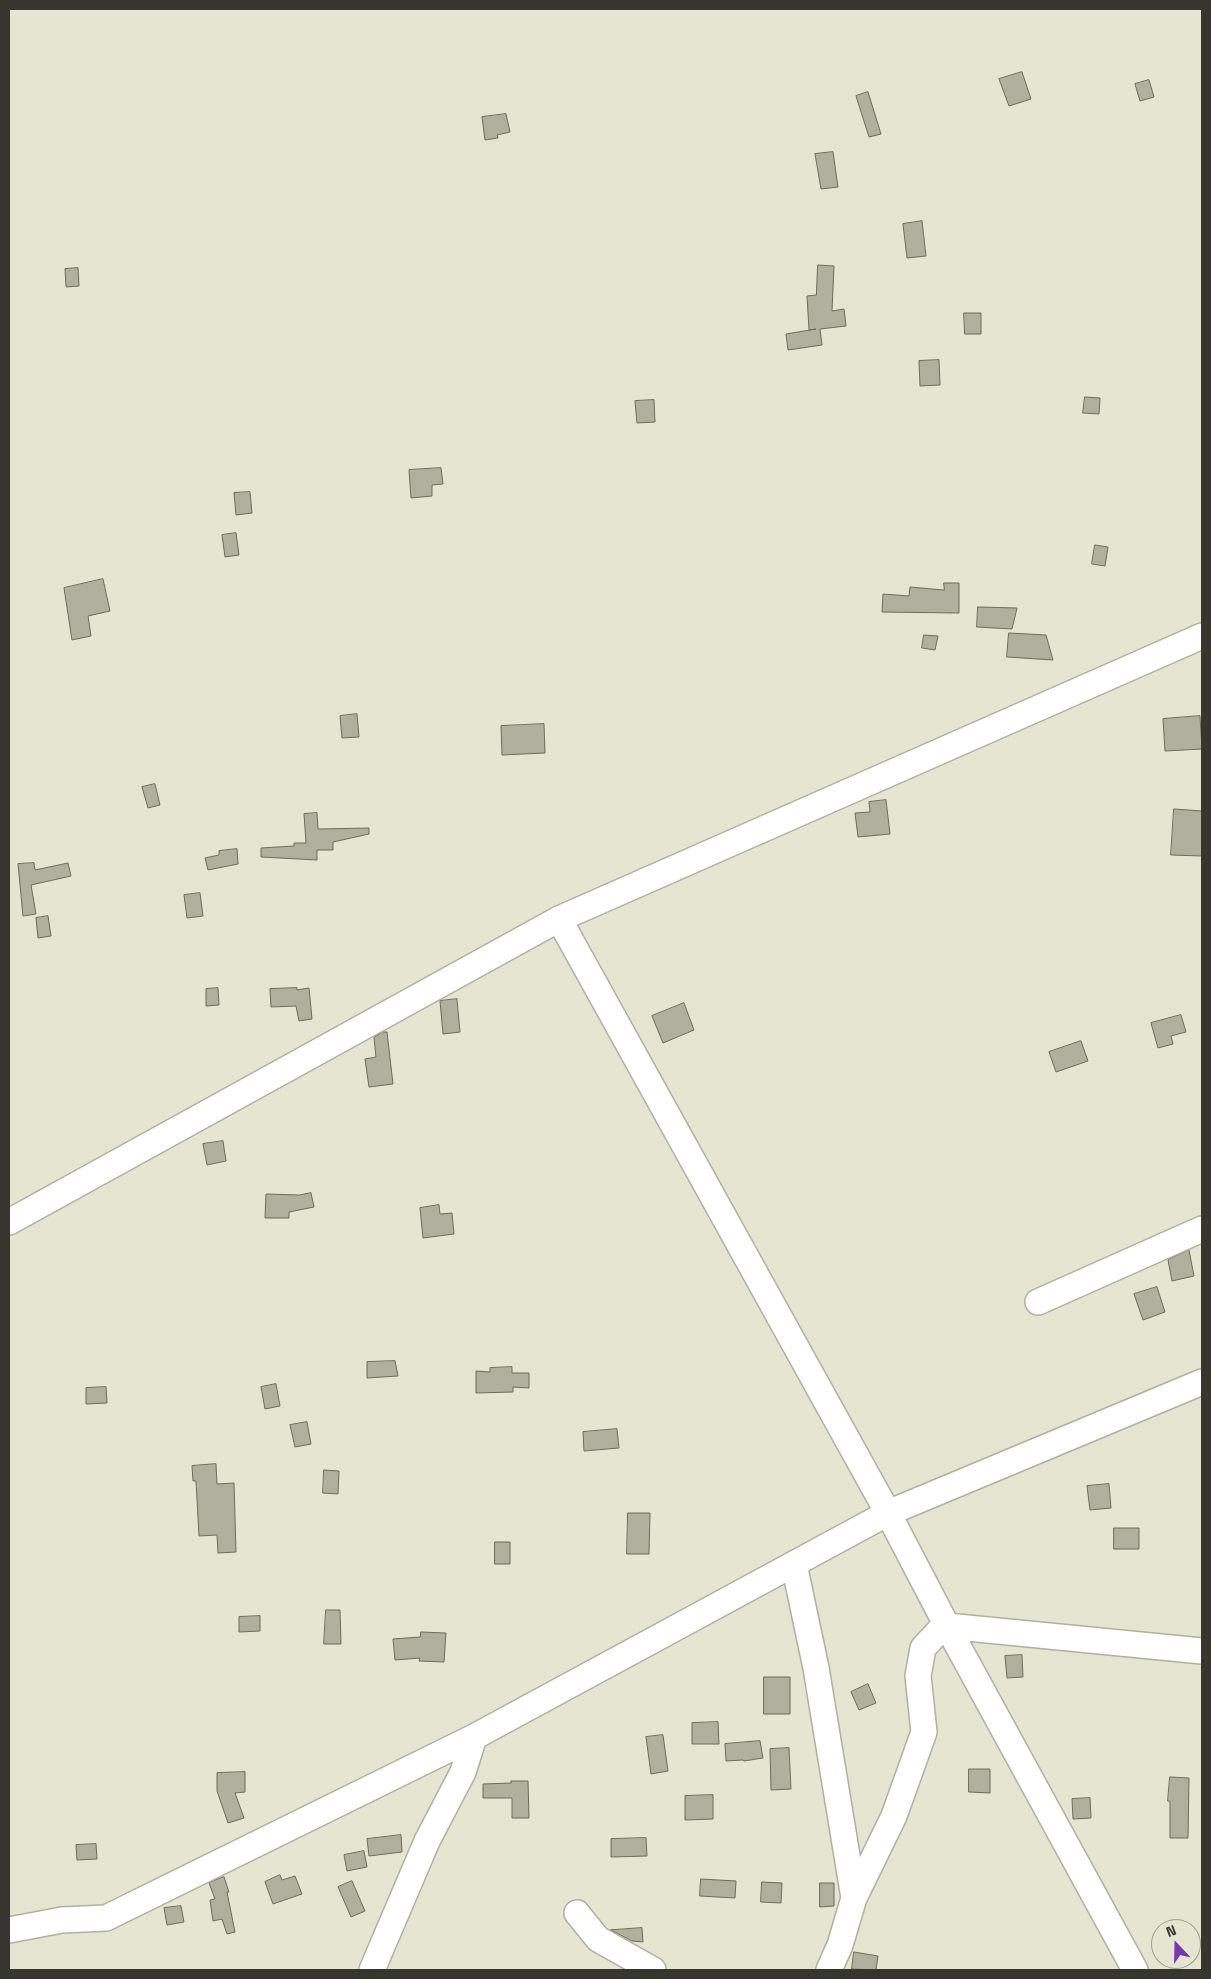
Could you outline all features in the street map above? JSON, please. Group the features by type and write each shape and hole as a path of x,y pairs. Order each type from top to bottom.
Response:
{"street":[{"path":"9,1222 560,919 1202,636"},
{"path":"560,919 888,1513 947,1626 1135,1970"},
{"path":"1038,1302 1202,1229"},
{"path":"9,1930 62,1920 106,1918 474,1737 888,1513 1202,1382"},
{"path":"794,1564 816,1668 854,1898"},
{"path":"829,1970 840,1945 854,1898 894,1816 924,1732 918,1676 922,1648 938,1632 947,1626 1202,1650"},
{"path":"372,1970 427,1841 463,1772 474,1737"},
{"path":"577,1913 598,1939 652,1970"}],"building":[{"path":"1022,72 1031,99 1009,106 999,79"},
{"path":"1149,80 1154,97 1140,101 1135,84"},
{"path":"868,92 881,134 869,137 856,96"},
{"path":"506,114 510,132 497,135 498,138 485,140 482,117"},
{"path":"833,152 838,187 821,189 815,154"},
{"path":"922,221 926,256 907,258 903,224"},
{"path":"818,265 834,266 832,311 844,309 846,326 820,329 822,345 788,350 786,334 816,329 809,330 807,296 816,295"},
{"path":"78,268 79,286 66,287 65,269"},
{"path":"964,313 981,313 981,334 965,334"},
{"path":"939,360 940,385 920,386 919,361"},
{"path":"1085,397 1100,398 1099,414 1083,413"},
{"path":"654,400 655,422 637,423 635,401"},
{"path":"441,468 443,484 432,485 432,496 411,498 409,470"},
{"path":"250,492 252,513 236,515 234,493"},
{"path":"236,533 239,555 225,557 222,535"},
{"path":"1095,545 1108,547 1105,566 1092,564"},
{"path":"103,579 110,611 88,616 91,636 72,640 64,588"},
{"path":"944,583 959,583 959,613 882,612 883,594 909,596 910,587 944,590"},
{"path":"978,607 1017,608 1012,629 977,627"},
{"path":"1009,633 1046,635 1053,660 1007,657"},
{"path":"924,635 938,636 935,650 922,648"},
{"path":"357,714 359,737 342,738 340,716"},
{"path":"1200,716 1202,749 1165,751 1163,719"},
{"path":"544,724 545,753 502,755 501,726"},
{"path":"155,784 160,805 148,808 142,787"},
{"path":"886,800 890,834 858,837 855,813 870,812 869,802"},
{"path":"1174,809 1202,811 1202,856 1171,855"},
{"path":"317,813 318,829 369,828 369,834 333,842 333,850 317,850 317,860 261,857 261,848 294,846 294,843 306,843 304,814"},
{"path":"237,849 238,864 208,870 205,858 219,855 219,851"},
{"path":"34,863 35,870 68,863 71,876 31,885 36,914 23,916 18,864"},
{"path":"200,893 203,916 187,918 184,895"},
{"path":"48,916 51,936 38,938 36,918"},
{"path":"218,988 219,1005 206,1006 206,989"},
{"path":"297,988 297,990 309,988 312,1019 299,1021 296,1006 271,1007 270,989"},
{"path":"457,999 460,1032 443,1034 440,1001"},
{"path":"684,1003 694,1030 663,1043 652,1016"},
{"path":"1181,1015 1186,1032 1171,1036 1173,1044 1158,1048 1151,1023"},
{"path":"383,1032 387,1032 393,1084 369,1087 365,1059 376,1057 374,1038"},
{"path":"1081,1041 1088,1061 1056,1072 1049,1052"},
{"path":"223,1141 226,1161 207,1165 203,1144"},
{"path":"311,1193 314,1207 289,1212 289,1218 265,1218 266,1194 299,1195"},
{"path":"439,1205 440,1214 452,1213 454,1234 423,1238 420,1208"},
{"path":"1189,1250 1194,1276 1172,1281 1168,1260"},
{"path":"1157,1287 1165,1312 1143,1320 1134,1294"},
{"path":"395,1361 398,1376 367,1378 367,1362"},
{"path":"512,1367 512,1373 529,1373 529,1388 513,1387 513,1392 476,1393 476,1371 490,1372 490,1368"},
{"path":"276,1384 280,1406 265,1409 261,1387"},
{"path":"106,1387 107,1403 86,1404 86,1388"},
{"path":"307,1422 311,1444 295,1447 290,1425"},
{"path":"617,1429 619,1448 584,1451 583,1432"},
{"path":"216,1464 217,1484 234,1483 236,1552 218,1553 217,1535 199,1536 196,1481 193,1481 192,1466"},
{"path":"324,1470 339,1471 338,1494 323,1493"},
{"path":"1109,1484 1111,1508 1090,1510 1087,1486"},
{"path":"628,1513 650,1513 649,1554 627,1554"},
{"path":"1114,1528 1139,1528 1139,1549 1114,1549"},
{"path":"495,1542 510,1542 510,1564 495,1564"},
{"path":"326,1610 340,1610 341,1644 324,1644"},
{"path":"260,1616 260,1631 239,1632 239,1617"},
{"path":"421,1632 446,1633 444,1662 419,1661 420,1658 395,1660 393,1639 420,1637"},
{"path":"1022,1655 1023,1677 1007,1678 1005,1656"},
{"path":"764,1677 790,1677 790,1714 764,1714"},
{"path":"868,1684 876,1703 859,1710 851,1692"},
{"path":"718,1722 719,1744 692,1744 692,1723"},
{"path":"663,1735 668,1771 651,1774 646,1737"},
{"path":"760,1741 763,1758 726,1761 725,1744"},
{"path":"789,1748 791,1789 771,1790 770,1749"},
{"path":"969,1769 990,1769 990,1793 969,1792"},
{"path":"245,1772 245,1792 235,1793 244,1818 228,1823 217,1791 217,1773"},
{"path":"1170,1777 1189,1778 1188,1838 1170,1838 1170,1801 1168,1801"},
{"path":"511,1781 528,1781 529,1818 512,1818 512,1798 483,1798 483,1784 511,1783"},
{"path":"713,1795 713,1819 685,1820 685,1796"},
{"path":"1090,1798 1091,1818 1073,1819 1072,1799"},
{"path":"401,1835 402,1852 369,1856 367,1839"},
{"path":"646,1838 647,1856 611,1857 611,1839"},
{"path":"96,1844 97,1859 77,1860 76,1845"},
{"path":"364,1851 367,1867 347,1871 344,1855"},
{"path":"280,1875 282,1880 295,1876 302,1894 273,1904 265,1882"},
{"path":"224,1877 229,1892 227,1892 235,1932 227,1934 222,1919 213,1921 210,1900 215,1899 209,1883"},
{"path":"701,1879 736,1881 735,1898 700,1896"},
{"path":"352,1881 365,1911 351,1917 338,1887"},
{"path":"762,1882 782,1883 781,1903 761,1902"},
{"path":"820,1883 834,1883 834,1906 820,1907"},
{"path":"181,1906 184,1922 167,1925 164,1908"},
{"path":"642,1928 643,1942 632,1941 611,1930"},
{"path":"854,1952 878,1956 876,1970 852,1969"}]}
